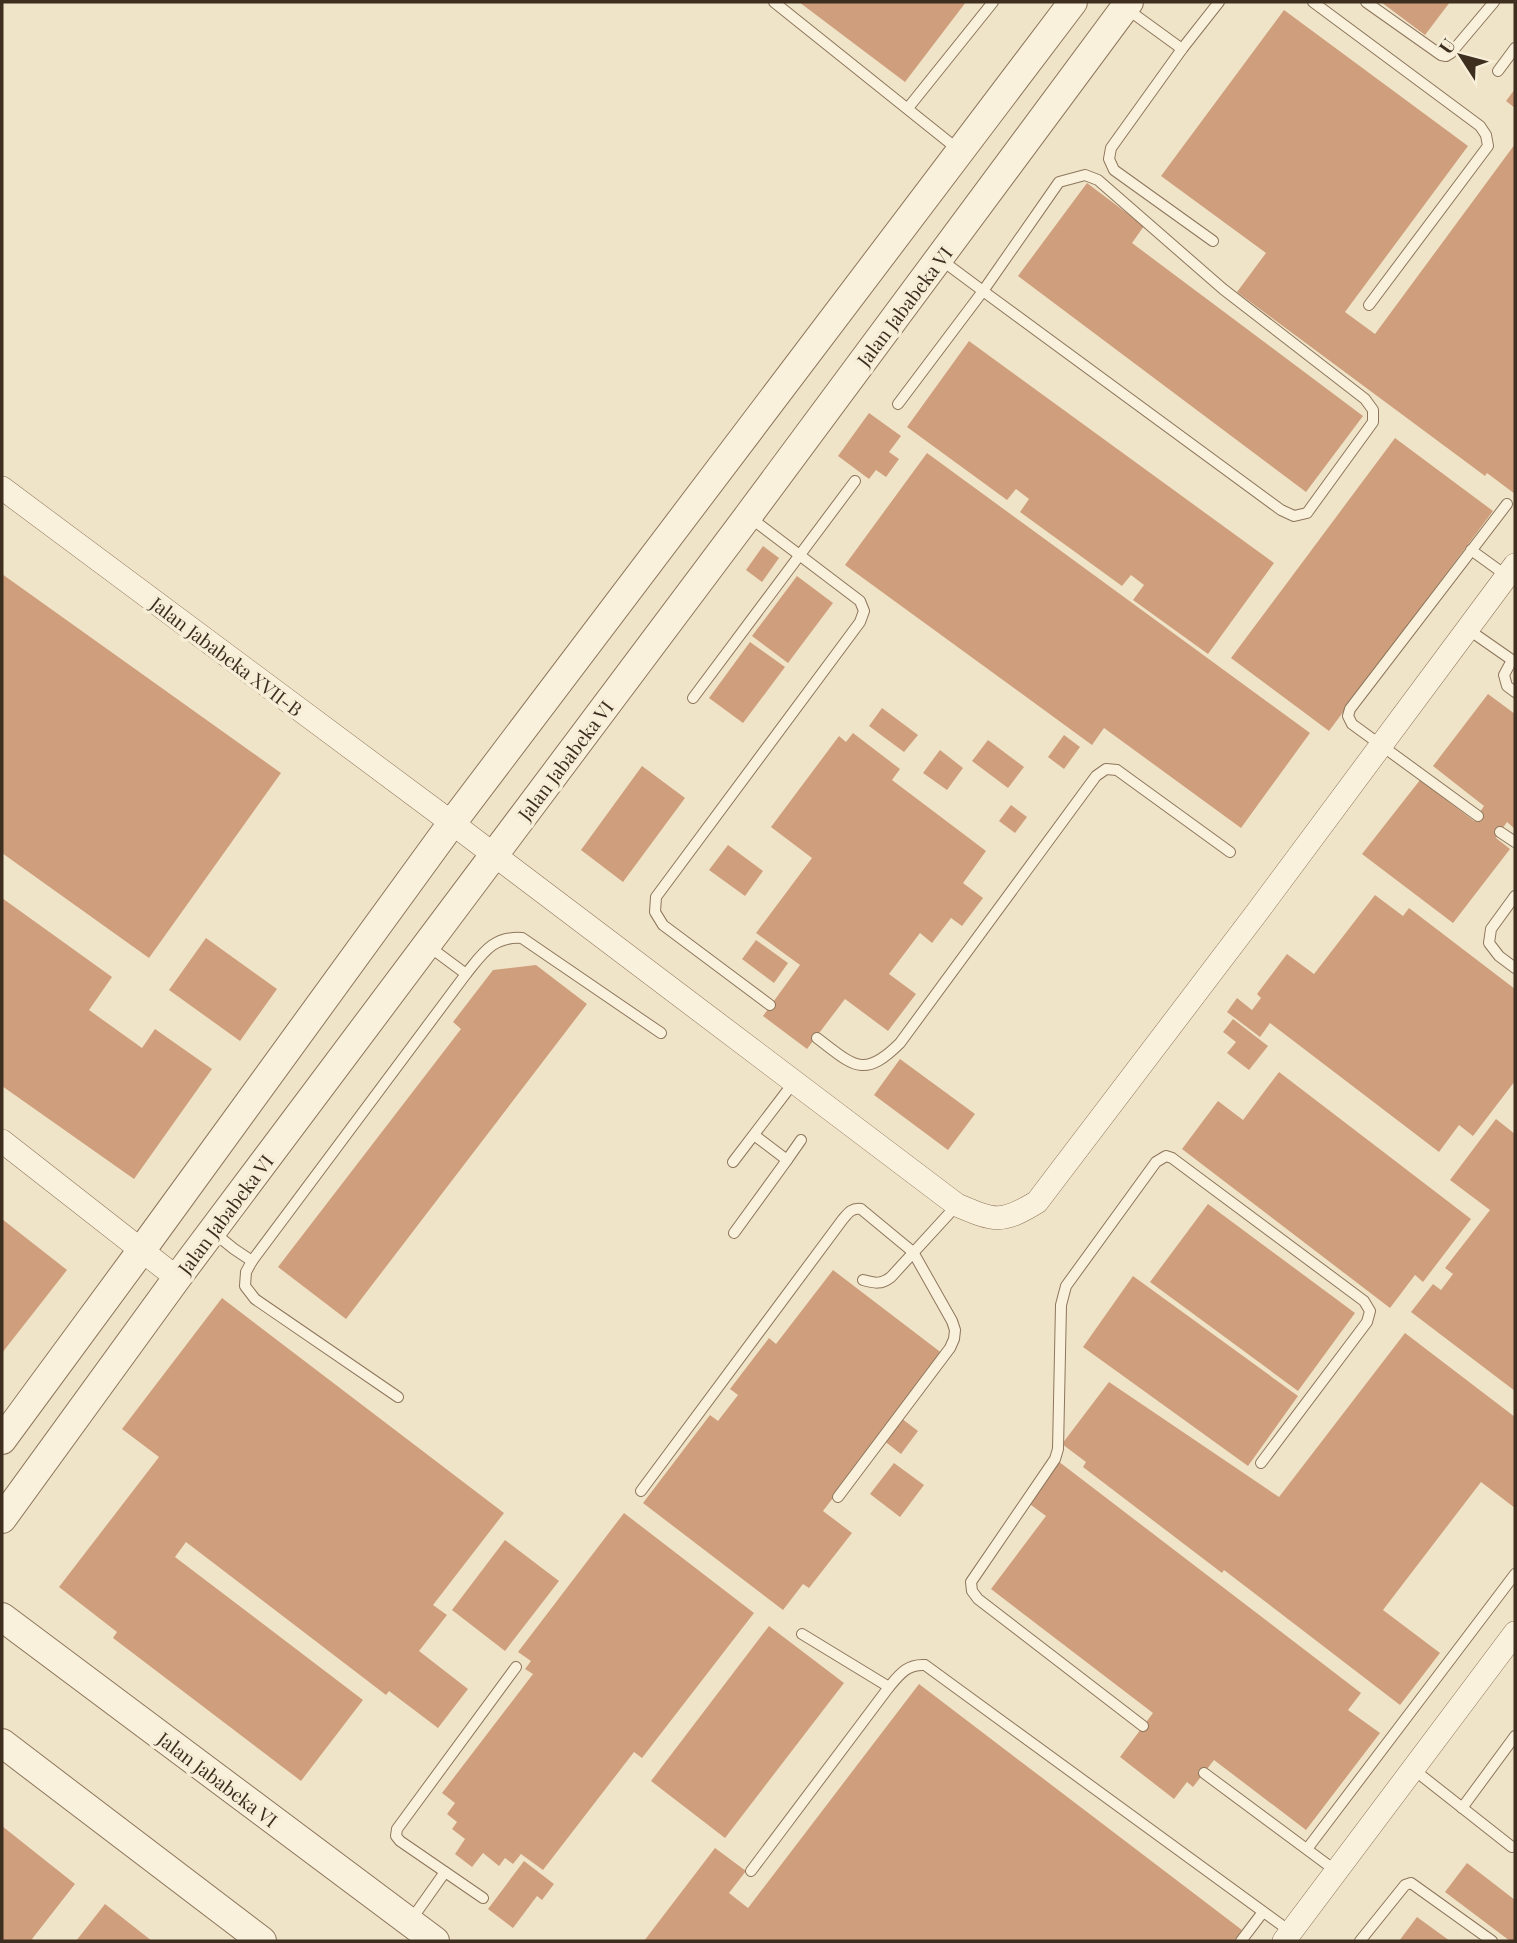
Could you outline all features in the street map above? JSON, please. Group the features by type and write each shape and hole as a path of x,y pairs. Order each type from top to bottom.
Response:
{"street":[{"path":"2,1440 452,823 1073,2"},
{"name":"Jalan Jababeka VI","path":"2,1519 177,1278 748,516 1127,4"},
{"name":"Jalan Jababeka XVII-B","path":"2,488 452,823 957,1205 1000,1219 1016,1214 1037,1202 1511,571"},
{"path":"2,1141 177,1278"},
{"name":"Jalan Jababeka VI","path":"2,1617 435,1941"},
{"path":"1287,1936 1515,1633"},
{"path":"2,1743 255,1939"}],"lane":[{"path":"774,2 961,151"},
{"path":"908,108 993,2"},
{"path":"1213,242 1114,170 1109,159 1111,148 1182,48 1219,2"},
{"path":"1313,2 1480,126 1486,135 1488,146 1369,305"},
{"path":"1366,2 1446,56 1494,2"},
{"path":"1127,4 1182,48"},
{"path":"1498,71 1515,48"},
{"path":"898,404 984,291 1059,182 1085,175 1098,180 1223,289 1365,399 1373,410 1373,422 1307,513 1293,516 1281,510 984,291 939,258"},
{"path":"693,698 855,481"},
{"path":"1478,816 1352,724 1348,716 1350,709 1507,504"},
{"path":"748,516 860,601 864,611 860,622 656,897 655,912 663,925 770,1005"},
{"path":"1471,550 1511,571"},
{"path":"1469,630 1513,658 1504,675 1507,686 1515,692"},
{"path":"817,1038 851,1064 866,1066 889,1054 900,1043 1096,776 1106,769 1117,770 1230,852"},
{"path":"1500,832 1515,842"},
{"path":"1515,896 1491,929 1489,943 1499,956 1515,968"},
{"path":"398,1397 255,1299 245,1286 246,1272 252,1261 466,974 487,948 500,940 522,938 660,1033"},
{"path":"427,945 466,974"},
{"path":"733,1162 794,1082"},
{"path":"754,1135 787,1160"},
{"path":"734,1233 802,1140"},
{"path":"1143,1726 978,1599 972,1591 971,1581 1055,1459 1058,1449 1061,1305 1066,1286 1156,1162 1166,1156 1364,1301 1370,1311 1367,1322 1261,1464"},
{"path":"863,1280 883,1283 957,1205"},
{"path":"641,1491 851,1210 861,1209 913,1252 948,1312 955,1330 950,1348 838,1497"},
{"path":"213,1232 252,1261"},
{"path":"1307,1849 1515,1574"},
{"path":"802,1634 889,1687"},
{"path":"751,1871 889,1687 905,1669 915,1664 925,1665 1264,1912 1287,1936"},
{"path":"482,1898 400,1841 396,1836 397,1829 516,1667"},
{"path":"1462,1808 1515,1736"},
{"path":"1413,1769 1512,1847"},
{"path":"1204,1773 1336,1871"},
{"path":"410,1922 445,1872"},
{"path":"1360,1941 1405,1885 1411,1883 1492,1941"},
{"path":"1241,1941 1264,1912"}],"building":[{"path":"799,2 966,2 905,82"},
{"path":"1381,2 1450,2 1425,35"},
{"path":"1284,10 1468,146 1345,312 1375,334 1515,144 1515,494 1487,473 1485,476 1237,292 1266,253 1161,176"},
{"path":"1515,89 1515,108 1506,101"},
{"path":"1087,183 1144,226 1132,243 1363,416 1306,492 1018,276"},
{"path":"969,341 1274,563 1208,654 1133,600 1144,585 1131,575 1122,586 1020,512 1029,499 1016,489 1007,500 907,427"},
{"path":"869,413 901,436 889,452 899,459 886,477 876,470 869,479 838,456"},
{"path":"1395,438 1493,511 1329,731 1231,658"},
{"path":"927,453 1310,733 1241,828 1104,728 1092,745 845,565"},
{"path":"763,546 779,558 762,582 746,570"},
{"path":"2,574 281,773 149,958 2,853"},
{"path":"797,576 833,603 788,663 752,636"},
{"path":"750,642 785,667 743,723 709,698"},
{"path":"1488,694 1515,714 1515,829 1507,822 1496,838 1510,849 1453,923 1362,854 1420,780 1474,821 1484,806 1433,766"},
{"path":"882,708 918,735 904,752 869,726"},
{"path":"853,733 900,769 892,780 986,851 963,883 983,898 962,926 951,918 932,943 920,933 889,974 916,994 888,1031 845,999 807,1049 763,1016 800,965 756,933 812,858 771,827 839,736 846,742"},
{"path":"1064,735 1080,747 1064,769 1048,757"},
{"path":"988,740 1024,767 1008,788 972,761"},
{"path":"940,750 963,768 947,790 923,773"},
{"path":"642,766 685,798 623,882 581,850"},
{"path":"1011,805 1027,817 1015,833 999,821"},
{"path":"728,845 763,871 745,896 709,870"},
{"path":"1375,895 1403,916 1409,908 1515,989 1515,1081 1473,1136 1459,1125 1439,1152 1270,1023 1260,1037 1227,1012 1237,998 1252,1010 1261,998 1257,994 1287,954 1314,974"},
{"path":"2,898 112,977 89,1010 142,1048 155,1029 212,1069 134,1179 2,1086"},
{"path":"206,938 277,989 240,1041 169,990"},
{"path":"756,940 788,963 774,983 742,959"},
{"path":"536,965 587,1004 346,1319 278,1267 461,1029 453,1022 493,970"},
{"path":"1233,1019 1268,1046 1249,1070 1227,1053 1236,1042 1223,1032"},
{"path":"900,1059 975,1114 948,1150 874,1095"},
{"path":"1279,1072 1471,1219 1423,1282 1415,1275 1390,1308 1182,1149 1218,1101 1243,1120"},
{"path":"1496,1119 1515,1134 1515,1391 1411,1312 1433,1284 1441,1290 1453,1274 1445,1268 1490,1210 1450,1180"},
{"path":"1208,1204 1355,1313 1298,1391 1150,1282"},
{"path":"2,1219 67,1270 2,1353"},
{"path":"833,1270 943,1354 823,1511 852,1533 809,1588 803,1584 783,1610 643,1503 710,1415 718,1421 738,1395 730,1389 769,1338 776,1344"},
{"path":"1133,1276 1298,1396 1248,1466 1083,1347"},
{"path":"222,1298 504,1513 433,1605 447,1615 419,1651 468,1689 438,1728 389,1691 386,1695 186,1542 175,1557 363,1700 301,1781 113,1638 117,1632 59,1587 159,1457 122,1429"},
{"path":"1405,1333 1515,1417 1515,1508 1481,1482 1383,1610 1440,1653 1400,1705 1224,1570 1222,1573 1083,1467 1086,1462 1062,1444 1109,1382 1279,1497"},
{"path":"901,1418 918,1431 901,1454 883,1440"},
{"path":"1058,1461 1361,1693 1348,1710 1380,1733 1306,1830 1214,1760 1193,1787 1187,1782 1174,1799 1120,1757 1153,1713 991,1589 1046,1516 1027,1502"},
{"path":"894,1463 924,1485 900,1517 870,1494"},
{"path":"624,1513 754,1613 642,1758 634,1752 543,1870 521,1854 513,1864 505,1858 499,1866 483,1853 472,1867 455,1854 465,1839 452,1829 457,1822 447,1814 455,1803 442,1793 533,1674 525,1669 531,1661 518,1652"},
{"path":"505,1540 559,1581 505,1651 452,1610"},
{"path":"769,1626 844,1683 725,1838 651,1781"},
{"path":"919,1684 1242,1930 1234,1941 644,1941 715,1848 746,1871 729,1893 748,1908"},
{"path":"2,1826 75,1884 32,1939 35,1941 2,1941"},
{"path":"524,1861 554,1884 542,1900 537,1896 513,1928 488,1909"},
{"path":"1467,1863 1515,1900 1515,1941 1510,1941 1445,1892"},
{"path":"105,1904 152,1941 76,1941"},
{"path":"1417,1917 1450,1941 1399,1941"}]}
